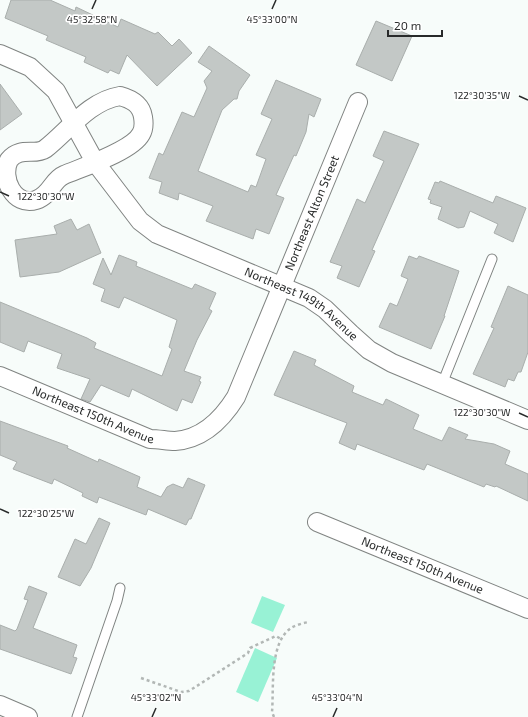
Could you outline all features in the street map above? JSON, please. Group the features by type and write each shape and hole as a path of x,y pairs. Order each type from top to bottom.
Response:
{"street":[{"name":"Northeast 149th Avenue","path":"0,54 30,67 44,78 56,91 95,162 140,221 157,234 309,298 326,309 369,350 392,363 528,420"},
{"path":"110,98 129,98 137,104 142,112 144,124 142,133 136,140 118,152 95,162 57,178 51,189 44,197 35,200 26,201 15,197 6,186 4,173 8,161 15,154 23,151 43,150 92,108 110,98"},
{"name":"Northeast Alton Street","path":"188,438 210,428 227,412 236,397 358,102"},
{"name":"Northeast 150th Avenue","path":"0,376 150,439 176,441 188,438"},
{"name":"Northeast 150th Avenue","path":"318,522 528,609"},
{"path":"0,705 28,717"}],"lane":[{"path":"442,384 492,259"},
{"path":"77,717 118,602 120,588"}],"path":[{"path":"274,717 272,712 276,650 281,639 291,628 309,622"},
{"path":"141,678 181,692 190,691 248,653 250,648 276,636 281,639"}],"green space":[{"path":"262,596 285,605 273,632 251,623"},
{"path":"255,648 277,658 258,702 236,692"}],"building":[{"path":"11,0 50,0 75,11 76,7 118,27 121,19 155,34 158,32 172,46 179,39 192,53 157,86 127,55 119,74 110,70 108,73 84,62 86,57 46,40 48,36 5,18"},
{"path":"376,21 412,36 392,81 356,65"},
{"path":"209,46 250,75 239,91 237,99 234,99 222,110 198,171 248,192 251,185 256,187 266,159 256,155 272,119 261,114 276,80 321,99 314,117 309,114 306,132 296,156 294,155 276,195 284,198 269,234 256,229 253,239 206,221 213,206 179,193 178,200 159,193 162,182 149,178 159,153 163,155 182,112 194,117 207,88 204,81 212,71 198,62"},
{"path":"0,84 22,114 0,130"},
{"path":"384,131 419,144 372,250 375,251 359,287 337,278 342,266 330,262 357,199 365,203 384,161 373,156"},
{"path":"440,181 493,203 496,196 526,208 513,242 494,233 498,224 470,211 464,227 458,228 438,219 442,207 430,203 431,200 428,199 435,182 439,183"},
{"path":"71,219 77,230 89,224 101,253 59,272 20,277 15,240 57,234 54,226"},
{"path":"119,255 137,262 136,266 192,289 195,284 216,293 209,309 212,311 197,340 184,371 201,377 199,381 201,382 192,403 182,399 177,411 132,389 129,397 101,385 90,402 81,399 90,379 57,368 62,354 28,341 24,352 0,342 0,302 87,338 96,343 94,348 162,376 172,349 169,347 177,320 124,297 119,308 101,301 105,289 93,284 103,258 111,275"},
{"path":"409,256 417,259 419,256 459,271 445,316 431,349 379,327 390,303 397,306 408,279 401,276"},
{"path":"508,286 528,295 528,352 521,372 518,372 514,381 508,379 505,387 473,374 494,328 491,327"},
{"path":"294,351 316,360 314,365 354,386 352,392 383,405 386,399 419,415 413,429 442,441 449,427 468,435 465,439 494,444 510,451 505,464 528,474 528,501 496,486 486,484 484,487 427,464 424,470 357,444 355,450 339,443 347,423 274,395"},
{"path":"0,421 68,446 67,448 98,462 99,459 140,477 137,487 161,497 167,487 173,484 183,488 188,478 205,485 191,519 189,519 186,525 148,509 146,515 99,497 97,503 82,496 83,493 54,479 52,484 13,469 17,462 0,455"},
{"path":"99,518 110,523 91,568 80,586 58,577 75,539 86,544"},
{"path":"29,586 47,593 33,628 77,645 73,657 77,658 71,674 0,649 0,625 15,631 17,629 28,600 24,599"}]}
